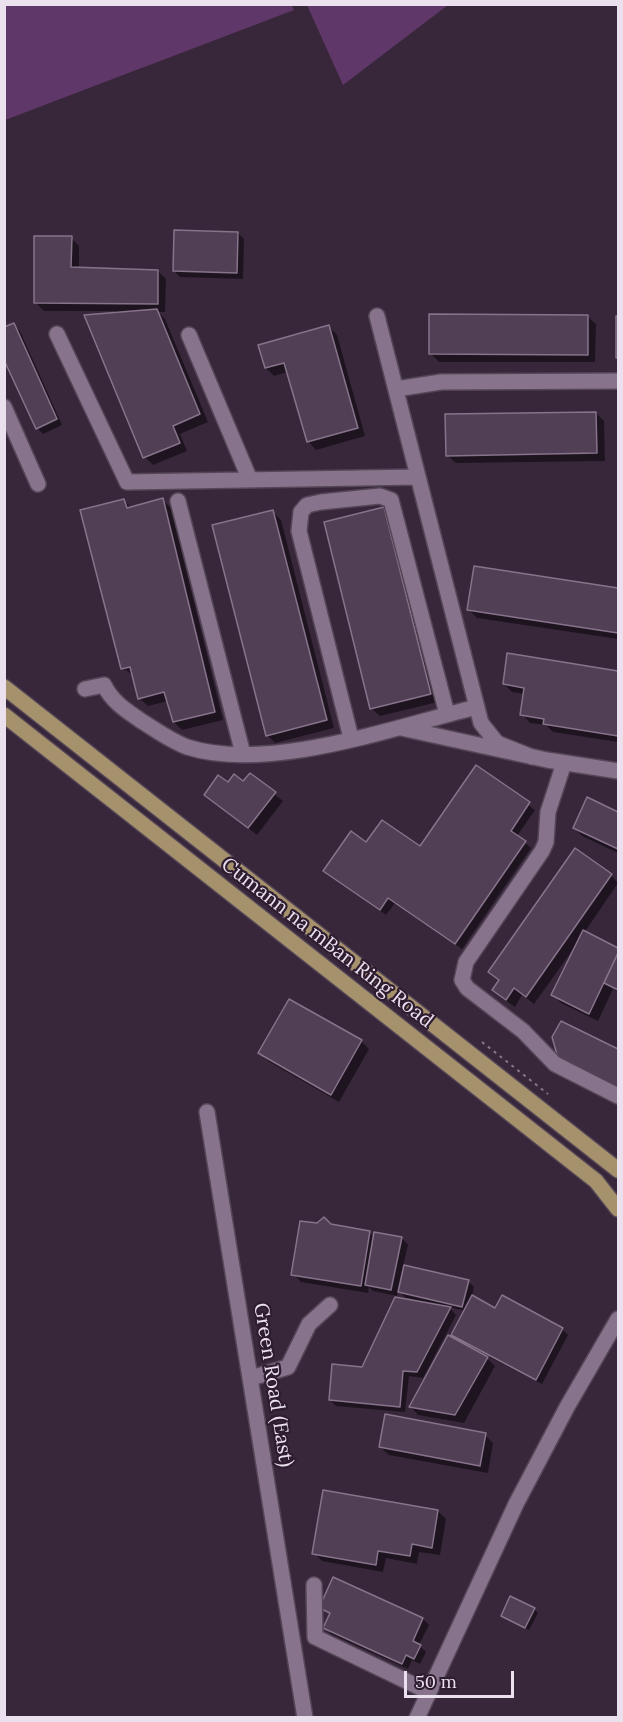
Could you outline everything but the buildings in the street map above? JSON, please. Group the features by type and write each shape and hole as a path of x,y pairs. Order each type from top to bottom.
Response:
{"main road":[{"name":"Cumann na mBan Ring Road","path":"4,687 618,1170"},
{"name":"Cumann na mBan Ring Road","path":"4,715 569,1160 602,1187 618,1209"}],"street":[{"path":"377,316 483,727 493,739 510,750 531,757"},
{"path":"57,334 127,482 418,477"},
{"path":"189,335 250,480"},
{"path":"396,389 441,382 618,381"},
{"path":"4,407 38,484"},
{"path":"351,738 299,531 301,512 307,505 315,502 380,496 391,500 447,714"},
{"path":"178,501 243,754"},
{"path":"85,689 104,685 112,698 126,710 171,740 199,750 243,754 285,752 477,707"},
{"path":"384,729 420,731 531,757 618,771"},
{"path":"564,763 547,816 544,846 468,958 462,971 462,980 471,992 523,1031 555,1064 618,1096"},
{"name":"Green Road (East)","path":"207,1112 305,1718"},
{"path":"251,1378 288,1367 309,1324 330,1305"},
{"path":"417,1718 516,1504 567,1407 618,1319"},
{"path":"314,1585 315,1637 429,1692"}],"shaded area":[{"path":"291,4 294,10 5,120 5,5"},
{"path":"307,5 448,5 343,85"}]}
